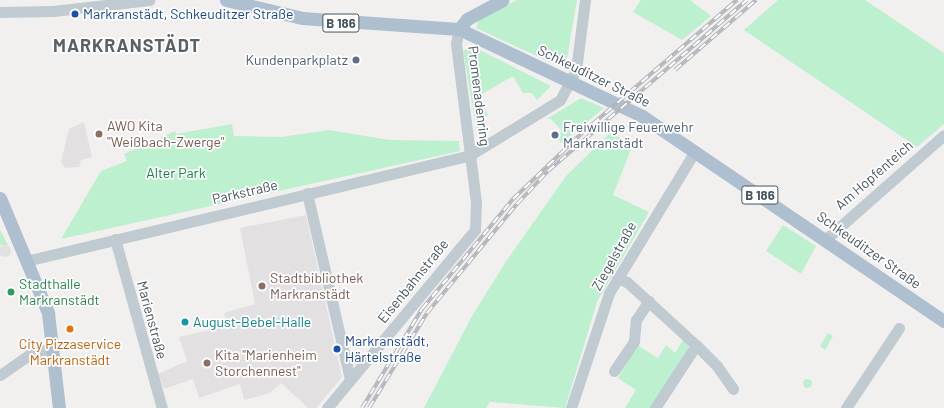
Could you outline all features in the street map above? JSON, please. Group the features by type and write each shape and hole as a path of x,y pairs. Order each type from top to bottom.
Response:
{"main road":[{"name":"Schkeuditzer Straße","path":"226,0 302,18 459,29 642,116 826,239 944,321"},
{"name":"Promenadenring","path":"459,29 467,19 502,0"},
{"path":"0,198 48,313 54,348 59,408"}],"street":[{"path":"0,12 53,11 149,0"},
{"name":"Promenadenring","path":"459,29 456,43 470,155 560,100 572,82 585,0"},
{"name":"Am Hopfenteich","path":"826,239 944,134"},
{"name":"Ziegelstraße","path":"571,408 605,301 616,278 695,151"},
{"name":"Parkstraße","path":"26,261 470,155"},
{"name":"Eisenbahnstraße","path":"327,408 475,230 476,202 470,155"},
{"path":"307,193 350,379"},
{"name":"Marienstraße","path":"115,239 162,408"},
{"path":"616,278 649,301 696,345 717,366 733,389"},
{"path":"614,371 634,341 636,320 649,301"},
{"path":"846,408 899,328"},
{"path":"655,408 696,345"},
{"path":"0,376 32,353 54,348"}],"shaded area":[{"path":"84,122 92,157 81,160 79,167 65,168 61,162 69,129"},
{"path":"306,215 342,377 316,408 308,408 281,383 270,393 244,400 240,384 199,398 193,379 164,389 158,374 187,361 179,337 227,326 224,313 255,304 240,228"},
{"path":"5,245 9,247 11,251 9,255 5,257 1,255 -1,251 1,247"}],"green space":[{"path":"517,0 577,0 567,58 554,64 476,28 479,19"},
{"path":"641,0 690,0 711,16 682,40 633,12"},
{"path":"778,0 865,0 944,53 944,124 917,147 744,30"},
{"path":"472,46 551,86 537,100 532,93 523,93 513,76 477,97 488,114 480,122 487,133 478,138 463,51"},
{"path":"581,98 604,108 561,143 556,136 562,131 551,119 547,119"},
{"name":"Alter Park","path":"232,124 234,136 281,137 329,130 390,140 459,141 460,151 61,239 101,171 127,161 124,154 175,131 176,134"},
{"path":"610,133 633,144 613,195 649,212 597,302 565,408 490,402 486,408 424,408 472,316 505,263 566,176"},
{"path":"783,225 816,246 801,274 766,251"},
{"path":"0,230 8,245 0,245"},
{"path":"828,333 833,336 825,350 820,346"},
{"path":"683,340 689,347 650,408 625,408 636,390 618,378 637,345 658,358 666,345 675,353"},
{"path":"807,378 812,383 807,388 802,383"}],"railway":[{"path":"362,408 422,309 513,199 581,134 737,0"},
{"path":"369,408 427,313 517,204 548,171 747,0"},
{"path":"675,70 756,0"}],"place":[{"name":"Markranstädt, Schkeuditzer Straße","path":"75,14"},
{"name":"Kundenparkplatz","path":"356,60"},
{"name":"AWO Kita \"Weißbach-Zwerge\"","path":"99,134"},
{"name":"Freiwillige Feuerwehr Markranstädt","path":"555,135"},
{"name":"Stadtbibliothek Markranstädt","path":"262,286"},
{"name":"Stadthalle Markranstädt","path":"11,292"},
{"name":"August-Bebel-Halle","path":"185,322"},
{"name":"City Pizzaservice Markranstädt","path":"70,329"},
{"name":"Markranstädt, Härtelstraße","path":"337,349"},
{"name":"Kita \"Marienheim Storchennest\"","path":"207,363"}],"district":[{"name":"MARKRANSTÄDT","path":"127,45"}]}
